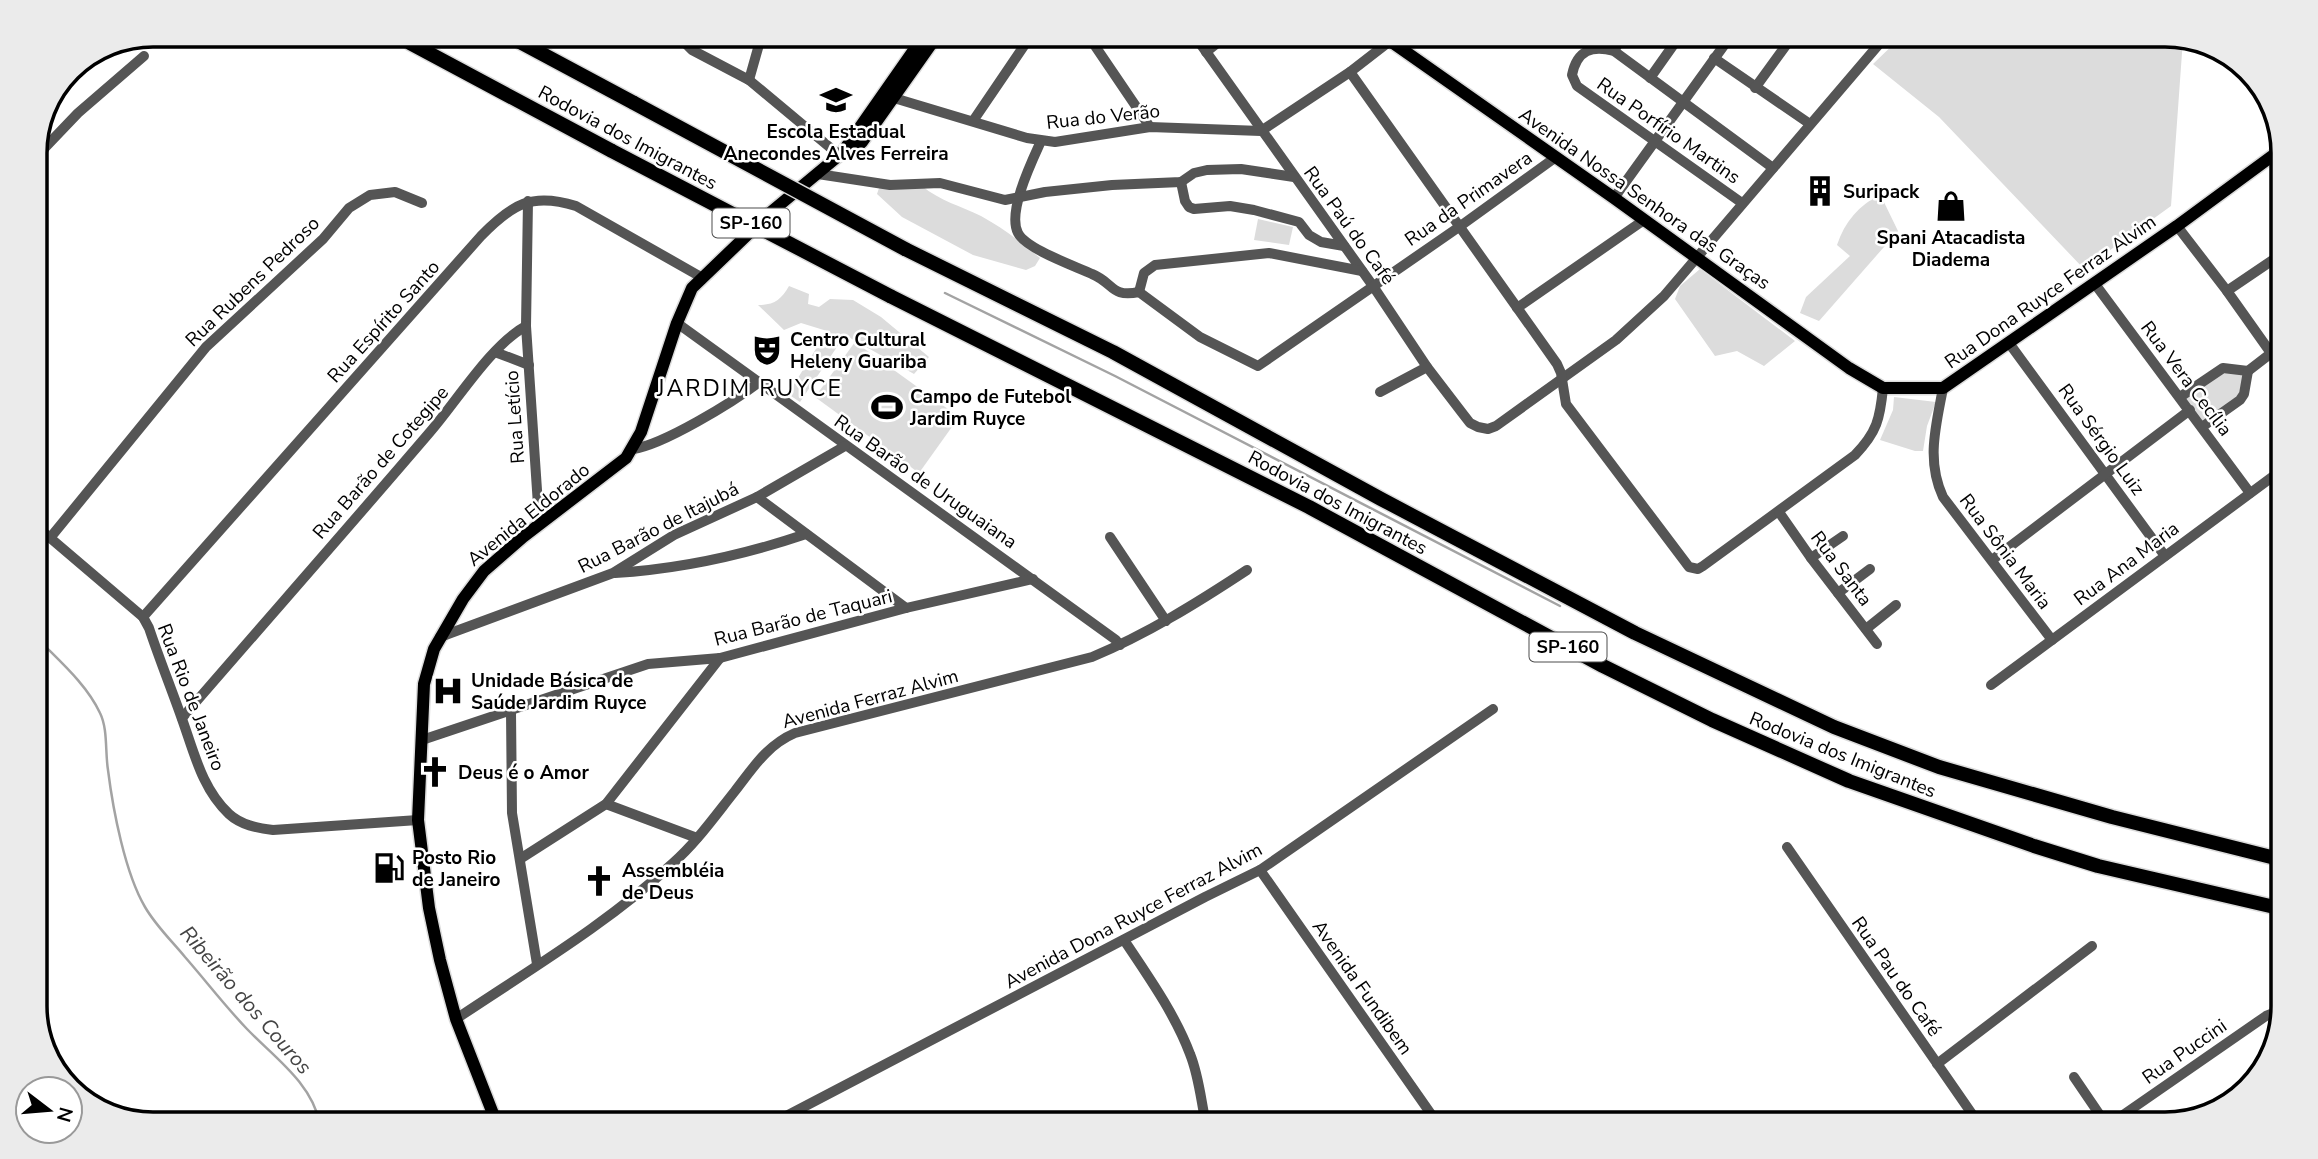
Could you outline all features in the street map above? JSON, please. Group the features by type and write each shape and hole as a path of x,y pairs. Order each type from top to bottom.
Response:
{"highway":[{"name":"Rodovia dos Imigrantes","path":"417,47 890,296 1309,507 1604,666 1712,720 1892,797 2060,854 2098,866 2271,906"},
{"name":"Rodovia dos Imigrantes","path":"529,47 905,249 1113,352 1381,499 1635,633 1834,727 1939,767 2112,817 2271,857"}],"main road":[{"name":"Avenida Eldorado","path":"889,95 917,47"},
{"name":"Avenida Eldorado","path":"492,1112 456,1019 429,908 418,820 424,684 429,662 440,637 484,571 523,537 620,463 633,449 692,288 771,212 841,154 928,47"},
{"name":"Avenida Nossa Senhora das Graças","path":"1398,47 1821,345 1849,368 1883,388"},
{"name":"Rua Dona Ruyce Ferraz Alvim","path":"1883,388 1943,388 2095,284 2271,157"}],"street":[{"path":"689,47 749,80 841,154"},
{"path":"749,80 758,47"},
{"path":"973,121 1023,47"},
{"path":"1096,47 1150,127"},
{"name":"Rua Paú do Café","path":"1203,47 1373,286 1427,367 1470,423 1488,429 1496,426 1562,379"},
{"path":"1206,52 1212,47"},
{"path":"1261,131 1350,72 1380,47"},
{"name":"Rua Porfírio Martins","path":"1616,47 1614,51 1601,47 1589,49 1576,63 1573,80 1598,102 1742,203"},
{"path":"1650,79 1672,47"},
{"path":"1614,198 1722,47"},
{"path":"1755,88 1785,47"},
{"path":"1562,379 1632,327 1664,296 1694,257 1876,47"},
{"path":"1614,51 1773,169"},
{"path":"47,145 78,113 145,57"},
{"path":"1714,58 1810,124"},
{"path":"1350,72 1557,364 1566,404 1689,567 1698,569 1703,566 1855,455 1878,425 1883,388"},
{"name":"Rua do Verão","path":"889,95 1041,141 1055,142 1150,127 1261,131"},
{"path":"1041,141 1018,195 1016,230 1027,243 1051,257 1097,276 1120,294 1139,292 1144,274 1155,265 1258,253 1362,271"},
{"name":"Rua da Primavera","path":"1139,292 1200,337 1253,365 1262,365 1556,157"},
{"path":"818,174 853,181 890,184 940,183 1005,200 1018,195 1112,185 1181,182 1199,171 1207,170 1241,169 1294,177"},
{"path":"1181,182 1185,201 1194,209 1230,206 1254,210 1299,222 1308,235 1321,242 1343,246"},
{"name":"Rua Rubens Pedroso","path":"50,538 206,347 323,239 349,208 370,195 395,192 422,203"},
{"path":"526,326 528,201 558,200 576,206 701,277"},
{"name":"Rua Espírito Santo","path":"142,617 481,236 510,210 528,201"},
{"path":"1517,308 1644,220"},
{"path":"2177,226 2270,353 2248,371 2244,394 2240,400 2202,427"},
{"path":"2227,291 2271,261"},
{"name":"Rua Vera Cecília","path":"2095,284 2250,493"},
{"name":"Rua Barão de Uruguaiana","path":"677,323 1034,579 1120,645"},
{"name":"Rua Barão de Cotegipe","path":"182,718 451,408 495,352 512,334 526,326"},
{"name":"Rua Letício","path":"526,326 538,505"},
{"name":"Rua Sérgio Luiz","path":"2009,343 2165,556"},
{"path":"495,352 529,365"},
{"path":"1380,393 1427,367"},
{"path":"2180,397 2223,368 2248,371"},
{"path":"633,449 654,443 740,397 758,383"},
{"name":"Rua Sônia Maria","path":"1943,388 1933,444 1936,482 1943,497 2052,640"},
{"path":"1992,560 2190,410"},
{"name":"Rua Barão de Itajubá","path":"440,637 613,573 674,535 757,496 845,446"},
{"name":"Rua Ana Maria","path":"1991,685 2271,478"},
{"path":"757,496 906,608"},
{"name":"Rua Santa","path":"1779,512 1877,644"},
{"path":"613,573 657,570 743,554 806,534"},
{"name":"Rua Rio de Janeiro","path":"47,535 142,617 149,628 200,772 215,800 240,822 273,830 418,820"},
{"path":"1811,558 1843,536"},
{"path":"1110,537 1166,621"},
{"path":"1838,593 1870,569"},
{"name":"Avenida Ferraz Alvim","path":"456,1019 636,897 697,838 769,748 788,736 1062,666 1120,645 1166,621 1247,570"},
{"name":"Rua Barão de Taquari","path":"422,740 648,664 720,658 906,608 1034,579"},
{"path":"1866,629 1896,605"},
{"path":"520,859 606,804 720,658"},
{"name":"Avenida Dona Ruyce Ferraz Alvim","path":"794,1112 1260,870 1493,709"},
{"path":"511,712 512,813 537,964"},
{"path":"606,804 697,838"},
{"name":"Rua Pau do Café","path":"1787,847 1971,1112"},
{"name":"Avenida Fundibem","path":"1260,870 1430,1112"},
{"path":"1124,940 1157,990 1185,1041 1197,1077 1204,1112"},
{"path":"1937,1064 2092,946"},
{"name":"Rua Puccini","path":"2126,1112 2266,1016 2270,1016"},
{"path":"2074,1077 2099,1112"}],"shaded area":[{"path":"1891,47 2182,49 2171,206 2084,269 1939,117 1873,64"},
{"path":"922,186 1012,235 1040,258 1035,266 1026,270 973,255 902,217 877,194 879,188"},
{"path":"1880,194 1898,231 1819,321 1800,313 1806,297 1850,256 1837,245 1849,221 1859,209"},
{"path":"1258,219 1293,227 1289,245 1254,240"},
{"path":"1700,269 1795,341 1764,366 1737,351 1715,356 1675,299 1680,286"},
{"path":"789,286 809,294 808,304 819,307 830,299 853,300 881,317 929,357 914,374 845,335 800,402 788,394 827,331 801,323 784,330 758,305 776,301"},
{"name":"Campo de Futebol Jardim Ruyce","path":"855,342 959,417 919,473 815,397"},
{"path":"2223,368 2248,371 2244,394 2202,427 2180,397"},
{"path":"1894,397 1936,402 1927,426 1923,451 1880,440 1893,410"}],"waterway":[{"path":"945,293 1115,376 1560,606"},
{"name":"Ribeirão dos Couros","path":"47,648 79,682 100,713 121,841 131,877 145,907 231,1011 301,1083 317,1112"}],"place":[{"name":"Escola Estadual Anecondes Alves Ferreira","path":"836,100"},
{"name":"Suripack","path":"1820,191"},
{"name":"Spani Atacadista Diadema","path":"1951,206"},
{"name":"Centro Cultural Heleny Guariba","path":"767,350"},
{"name":"Campo de Futebol Jardim Ruyce","path":"887,407"},
{"name":"Unidade Básica de Saúde Jardim Ruyce","path":"448,691"},
{"name":"Deus é o Amor","path":"435,772"},
{"name":"Posto Rio de Janeiro","path":"389,868"},
{"name":"Assembléia de Deus","path":"599,881"}],"district":[{"name":"JARDIM RUYCE","path":"750,388"}]}
